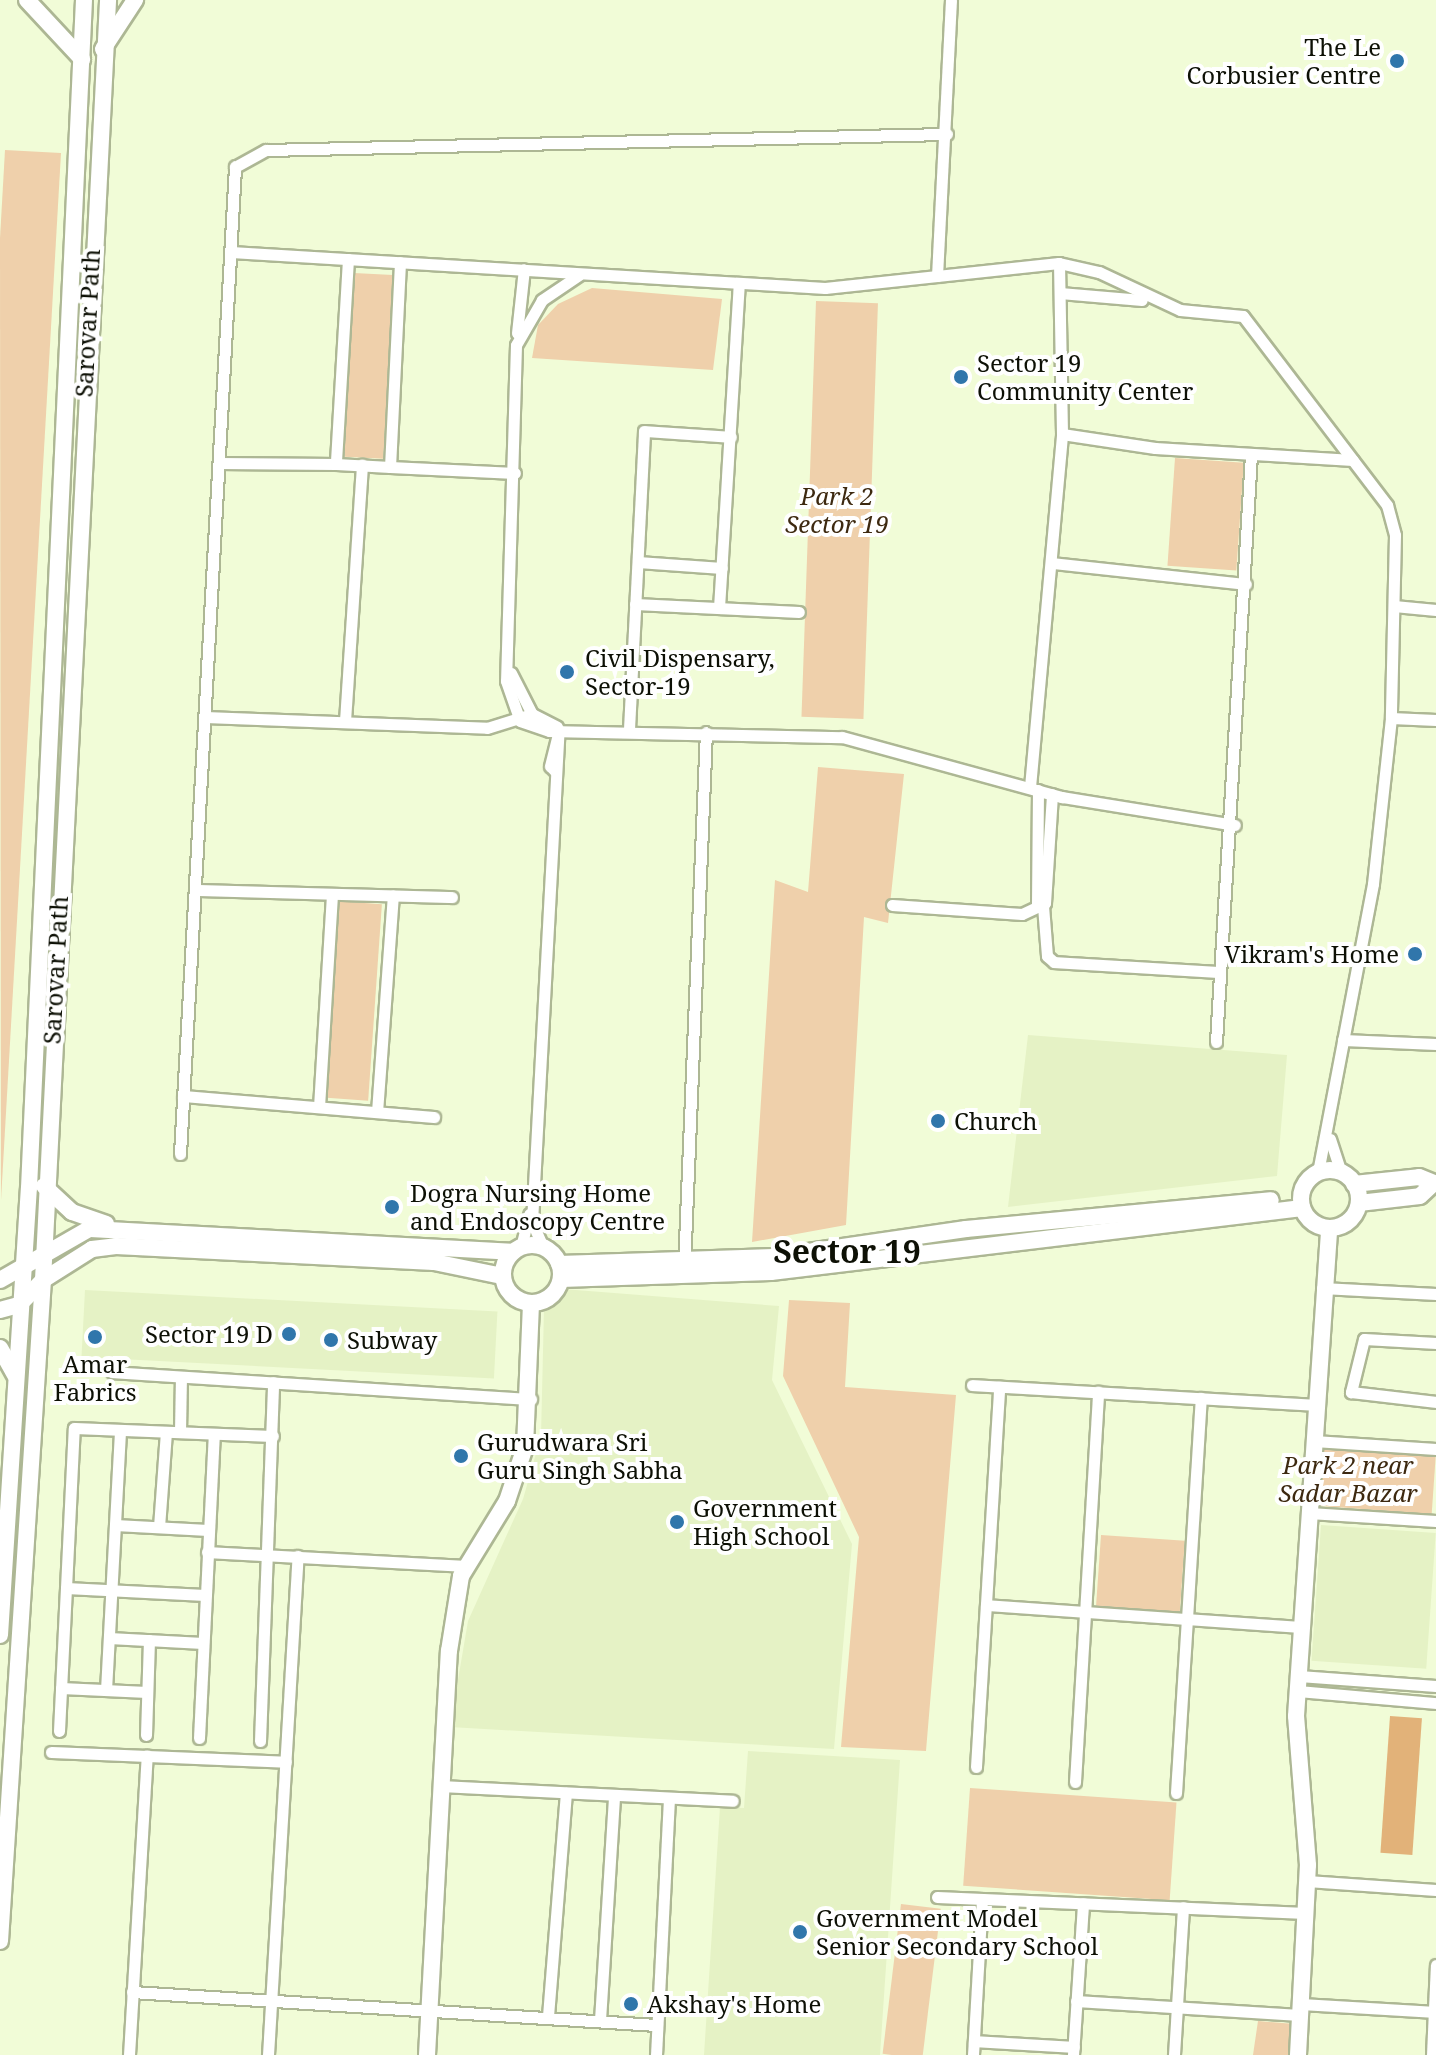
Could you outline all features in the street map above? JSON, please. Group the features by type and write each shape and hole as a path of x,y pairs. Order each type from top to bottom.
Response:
{"street":[{"path":"27,0 82,59"},
{"name":"Sarovar Path","path":"0,1635 22,1272 84,0"},
{"name":"Sarovar Path","path":"0,1941 43,1280 44,1186 100,54 108,0"},
{"path":"100,54 135,0"},
{"path":"937,276 947,134 951,0"},
{"path":"180,1154 235,167 266,150 947,134"},
{"path":"231,252 825,288 1059,263 1099,272 1147,301"},
{"path":"336,464 348,259"},
{"path":"390,467 400,262"},
{"path":"1059,263 1062,434 1034,789 1040,907 1047,956 1054,962 1217,972"},
{"path":"524,269 516,345 511,673 532,714 558,730"},
{"path":"516,345 542,300 583,273"},
{"path":"719,608 739,284"},
{"path":"1060,293 1147,301 1243,316 1387,505 1395,535 1391,718 1373,884 1343,1040 1329,1134 1318,1172 1301,1203"},
{"path":"629,729 644,431 731,437"},
{"path":"1062,434 1251,455 1353,460"},
{"path":"1216,1042 1217,972 1235,825 1251,455"},
{"path":"219,463 336,464 515,473"},
{"path":"345,721 362,465"},
{"path":"638,562 722,568"},
{"path":"1052,563 1246,584"},
{"path":"635,604 799,612"},
{"path":"1394,606 1436,610"},
{"path":"511,673 506,681 520,721 534,729 629,729 842,737 1052,794 1235,825"},
{"path":"205,717 487,728 520,721 532,714"},
{"path":"1391,718 1436,720"},
{"path":"502,1276 517,1249 533,1198 556,772 550,766 558,730"},
{"path":"684,1268 706,732"},
{"path":"1040,907 1052,794"},
{"path":"195,890 452,897"},
{"path":"319,1107 332,894"},
{"path":"377,1112 393,896"},
{"path":"892,905 1022,914 1040,907"},
{"path":"1343,1040 1436,1044"},
{"path":"183,1096 434,1117"},
{"path":"1329,1134 1341,1172 1354,1184 1359,1203 1350,1220 1329,1228"},
{"path":"1318,1172 1341,1172"},
{"path":"1354,1184 1419,1177 1434,1184 1420,1196 1359,1203"},
{"path":"44,1186 72,1212 119,1228"},
{"path":"533,1198 543,1247 560,1272"},
{"path":"560,1272 684,1268 966,1229 1301,1203 1329,1228"},
{"path":"0,1280 22,1272 43,1254 89,1229 119,1228 434,1254 502,1276 510,1294 531,1304 550,1297 560,1272"},
{"path":"1298,2055 1307,1881 1298,1684 1322,1288 1329,1228"},
{"path":"176,1250 177,1232"},
{"path":"0,1310 19,1305 43,1280 92,1249 434,1254 543,1247"},
{"path":"1322,1288 1436,1294"},
{"path":"427,2055 449,1651 466,1566 507,1501 525,1447 531,1399 531,1304"},
{"path":"1436,1343 1364,1339 1351,1392 1436,1402"},
{"path":"0,1348 16,1376"},
{"path":"112,1372 531,1399"},
{"path":"180,1432 181,1377"},
{"path":"260,1741 273,1382"},
{"path":"972,1385 1316,1405"},
{"path":"976,1767 999,1387"},
{"path":"1075,1782 1098,1392"},
{"path":"1176,1793 1201,1398"},
{"path":"59,1731 74,1428 273,1436"},
{"path":"106,1690 120,1430"},
{"path":"159,1527 166,1432"},
{"path":"199,1738 214,1434"},
{"path":"1314,1441 1436,1449"},
{"path":"1309,1513 1436,1521"},
{"path":"115,1525 208,1530"},
{"path":"207,1552 466,1566"},
{"path":"268,2055 298,1556"},
{"path":"66,1588 205,1595"},
{"path":"986,1605 1302,1627"},
{"path":"109,1638 203,1643"},
{"path":"146,1735 149,1640"},
{"path":"1298,1684 1436,1686"},
{"path":"1298,1684 1436,1703"},
{"path":"61,1688 147,1692"},
{"path":"51,1752 286,1762"},
{"path":"129,2055 147,1756"},
{"path":"441,1786 733,1801"},
{"path":"548,2016 566,1793"},
{"path":"600,2020 614,1795"},
{"path":"656,2055 669,1798"},
{"path":"1307,1881 1436,1890"},
{"path":"937,1897 1306,1913"},
{"path":"973,2055 982,1899"},
{"path":"974,2041 1073,2051 1083,1903"},
{"path":"1174,2055 1183,1907"},
{"path":"1432,2055 1436,1965"},
{"path":"132,1992 430,2006 657,2025"},
{"path":"1076,2001 1177,2007 1435,2012"}],"shaded area":[{"path":"1028,1035 1287,1055 1277,1176 1008,1207"},
{"name":"Government High School","path":"563,1289 779,1306 772,1380 852,1544 834,1749 450,1727 468,1621 523,1499 541,1436 544,1309"},
{"name":"Sector 19 D","path":"85,1290 497,1312 494,1379 81,1357"},
{"path":"1321,1525 1436,1533 1426,1669 1312,1661"},
{"path":"1390,1716 1422,1718 1412,1855 1380,1853"},
{"name":"Government Model Senior Secondary School","path":"748,1751 900,1760 880,2055 704,2055 720,1807 744,1808"}],"green space":[{"path":"5,150 61,153 1,1200 0,238"},
{"path":"354,273 393,275 383,459 344,457"},
{"path":"592,288 722,299 713,370 532,358 538,325 558,304"},
{"name":"Park 2 Sector 19","path":"816,301 878,303 863,719 801,717"},
{"path":"1175,458 1244,463 1236,571 1167,566"},
{"path":"818,767 904,774 888,923 864,917 846,1225 752,1242 775,880 808,892"},
{"path":"337,901 382,904 368,1101 323,1098"},
{"path":"789,1300 850,1303 845,1387 956,1395 926,1751 841,1747 859,1537 783,1376"},
{"name":"Park 2 near Sadar Bazar","path":"1321,1448 1436,1456 1432,1514 1317,1506"},
{"path":"1101,1535 1185,1541 1180,1612 1096,1606"},
{"path":"970,1788 1176,1802 1170,1900 963,1886"},
{"path":"901,1904 941,1909 923,2055 883,2054"},
{"path":"1258,2021 1295,2024 1292,2055 1253,2055"}],"place":[{"name":"The Le Corbusier Centre","path":"1397,61"},
{"name":"Sector 19 Community Center","path":"961,377"},
{"name":"Civil Dispensary, Sector-19","path":"567,672"},
{"name":"Vikram's Home","path":"1415,954"},
{"name":"Church","path":"938,1121"},
{"name":"Dogra Nursing Home and Endoscopy Centre","path":"392,1207"},
{"name":"Sector 19 D","path":"289,1334"},
{"name":"Amar Fabrics","path":"95,1337"},
{"name":"Subway","path":"331,1340"},
{"name":"Gurudwara Sri Guru Singh Sabha","path":"461,1456"},
{"name":"Government High School","path":"677,1522"},
{"name":"Government Model Senior Secondary School","path":"800,1932"},
{"name":"Akshay's Home","path":"631,2004"}],"district":[{"name":"Sector 19","path":"847,1251"}]}
